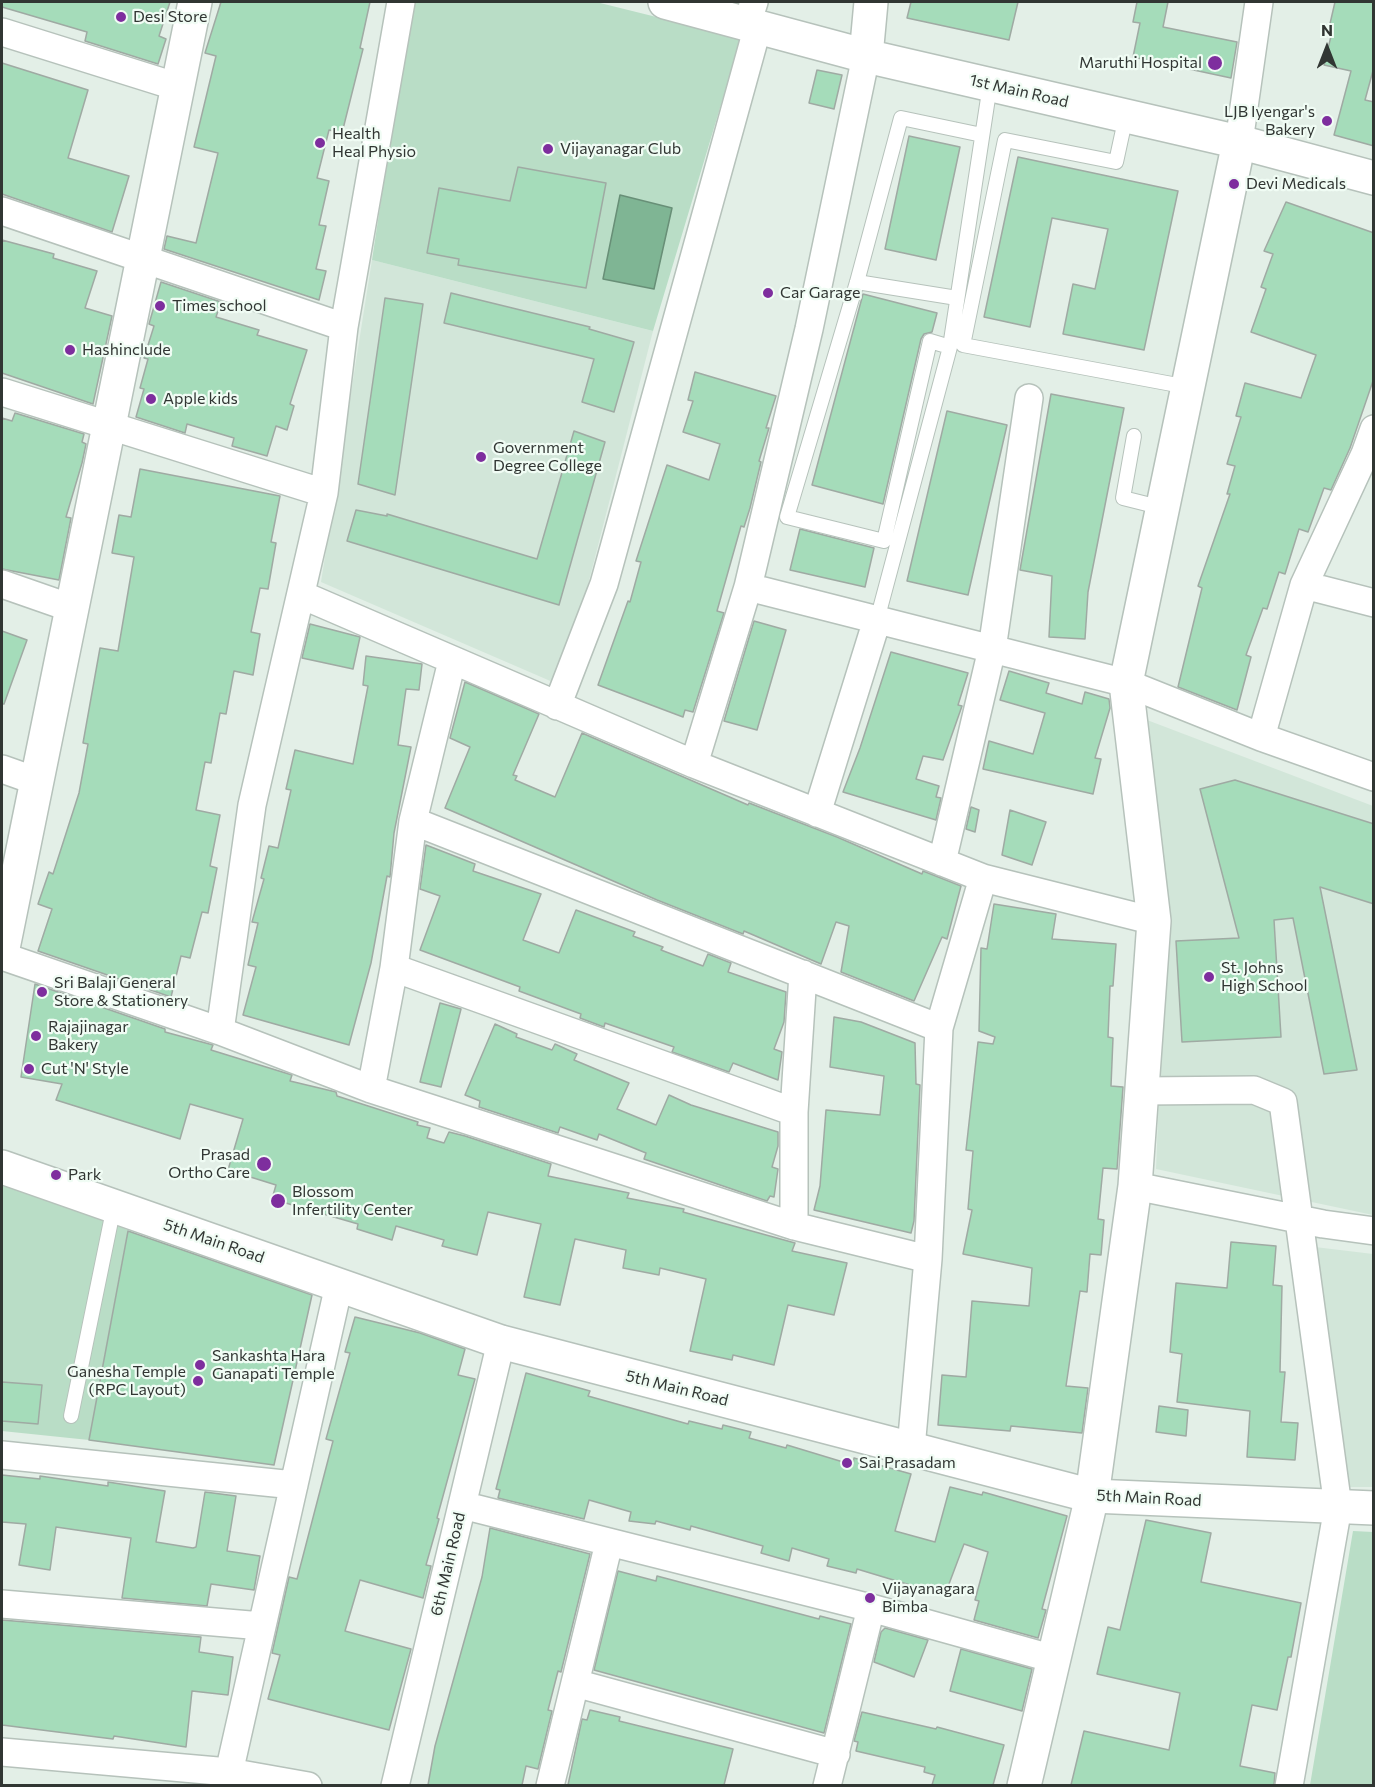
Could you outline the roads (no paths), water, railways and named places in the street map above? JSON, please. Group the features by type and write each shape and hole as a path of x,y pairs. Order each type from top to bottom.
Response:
{"street":[{"path":"195,2 2,954 220,1031 371,1089 794,1226 928,1259"},
{"path":"220,1031 252,805 324,493 344,327 401,2"},
{"name":"1st Main Road","path":"665,2 754,19 866,56 1239,142 1374,178"},
{"path":"694,764 748,587 809,329 866,56 871,2"},
{"path":"1024,1785 1092,1496 1135,1186 1154,921 1126,683 1239,142 1259,2"},
{"path":"557,706 604,584 754,19"},
{"path":"2,32 178,87"},
{"path":"2,211 344,327"},
{"path":"2,392 324,493"},
{"path":"942,862 992,649 1029,398"},
{"path":"1262,737 1304,585 1369,456 1374,429"},
{"path":"2,584 71,608"},
{"path":"1304,585 1374,603"},
{"path":"748,587 1126,683 1262,737 1374,777"},
{"path":"302,595 694,764 983,878 1154,921"},
{"path":"817,813 877,620"},
{"path":"371,1089 394,968 413,821 452,661"},
{"path":"2,769 36,781"},
{"path":"413,821 939,1028"},
{"path":"911,1448 928,1259 939,1028 983,878"},
{"path":"394,968 794,1112"},
{"path":"794,1226 794,1112 803,974"},
{"path":"1142,1091 1254,1090 1283,1102 1338,1507 1289,1785"},
{"name":"5th Main Road","path":"2,1167 501,1342 1092,1496 1374,1508"},
{"path":"1135,1186 1299,1220 1374,1231"},
{"path":"228,1779 339,1285"},
{"name":"6th Main Road","path":"395,1785 501,1342"},
{"path":"2,1455 294,1485"},
{"path":"462,1505 871,1608 1054,1659"},
{"path":"550,1785 609,1543"},
{"path":"2,1604 262,1626"},
{"path":"827,1785 837,1754 871,1608"},
{"path":"575,1683 837,1754"},
{"path":"2,1752 228,1779 308,1785"}],"lane":[{"path":"877,620 950,347 990,85"},
{"path":"1126,116 1116,162 1005,140 963,345 1188,387"},
{"path":"950,347 930,341 884,541 786,517 857,282 901,118 982,135"},
{"path":"857,282 957,298"},
{"path":"1134,436 1123,498 1163,508"},
{"path":"71,1416 114,1206"}],"place":[{"name":"Desi Store","path":"121,17"},
{"name":"Maruthi Hospital","path":"1215,63"},
{"name":"LJB Iyengar's Bakery","path":"1327,121"},
{"name":"Health Heal Physio","path":"320,143"},
{"name":"Vijayanagar Club","path":"548,149"},
{"name":"Devi Medicals","path":"1234,184"},
{"name":"Car Garage","path":"768,293"},
{"name":"Times school","path":"160,306"},
{"name":"Hashinclude","path":"70,350"},
{"name":"Apple kids","path":"151,399"},
{"name":"Government Degree College","path":"481,457"},
{"name":"St. Johns High School","path":"1209,977"},
{"name":"Sri Balaji General Store & Stationery","path":"42,992"},
{"name":"Rajajinagar Bakery","path":"36,1036"},
{"name":"Cut 'N' Style","path":"29,1069"},
{"name":"Prasad Ortho Care","path":"264,1164"},
{"name":"Park","path":"56,1175"},
{"name":"Blossom Infertility Center","path":"278,1201"},
{"name":"Sankashta Hara Ganapati Temple","path":"200,1365"},
{"name":"Ganesha Temple (RPC Layout)","path":"198,1381"},
{"name":"Sai Prasadam","path":"847,1463"},
{"name":"Vijayanagara Bimba","path":"870,1598"}]}
